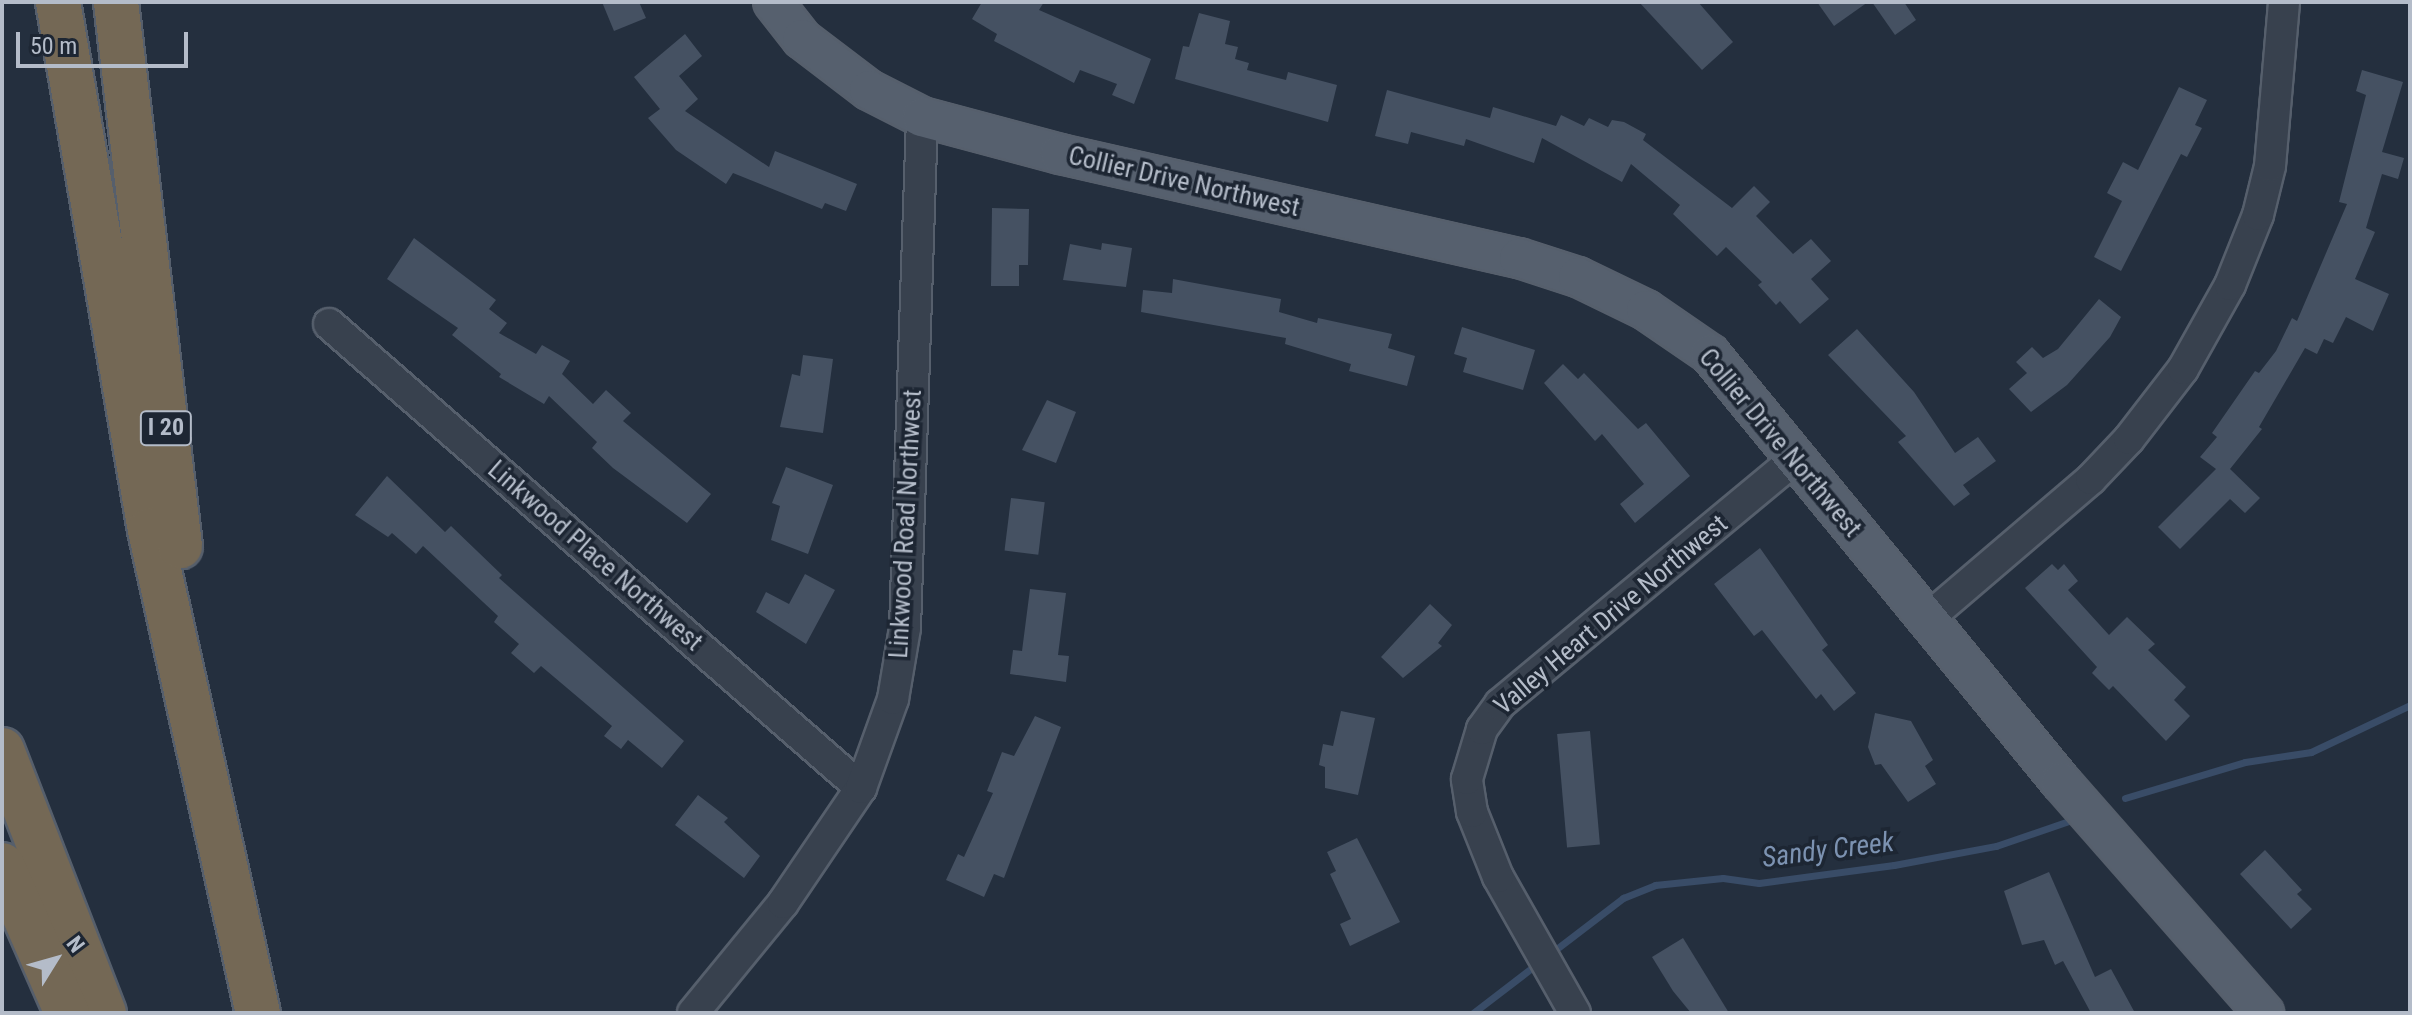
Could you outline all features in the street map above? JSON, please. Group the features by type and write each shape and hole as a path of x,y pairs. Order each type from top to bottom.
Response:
{"highway":[{"path":"58,2 150,530 223,853"},
{"name":"I 20","path":"116,2 194,651 223,853 258,1013"},
{"path":"2,750 104,1013"},
{"path":"2,865 67,1013"}],"main road":[{"name":"Collier Drive Northwest","path":"773,2 802,39 858,82 922,117 1060,154 1519,258 1578,277 1646,310 1710,354 1798,457 1926,620 2264,1013"}],"street":[{"path":"1926,620 2091,479 2183,369 2230,285 2258,215 2270,166 2284,2"},
{"name":"Linkwood Road Northwest","path":"693,1013 783,903 861,788 893,699 905,628 922,117"},
{"name":"Linkwood Place Northwest","path":"329,324 861,788"},
{"name":"Valley Heart Drive Northwest","path":"1575,1013 1498,877 1472,812 1467,779 1482,729 1500,704 1798,457"}],"building":[{"path":"602,2 639,2 646,18 614,31"},
{"path":"982,2 1044,2 1039,10 1151,59 1134,104 1112,95 1117,84 1080,70 1074,83 994,41 997,34 972,19"},
{"path":"1639,2 1698,2 1733,42 1702,70"},
{"path":"1817,2 1868,2 1834,26"},
{"path":"1872,2 1904,2 1916,20 1895,35"},
{"path":"1199,13 1230,21 1225,44 1238,47 1235,59 1249,63 1247,70 1286,80 1288,72 1337,85 1328,122 1175,79 1183,46 1189,47"},
{"path":"685,34 702,56 679,76 698,99 685,111 769,167 775,151 857,184 846,211 825,203 822,209 733,173 726,184 676,150 648,118 660,109 634,77"},
{"path":"2362,70 2403,82 2382,152 2404,158 2398,179 2382,174 2366,228 2375,232 2355,279 2389,294 2373,331 2346,317 2333,343 2324,339 2317,354 2305,348 2259,427 2262,429 2230,469 2260,498 2245,513 2230,499 2180,549 2158,527 2216,469 2200,457 2217,437 2212,433 2255,371 2259,373 2276,351 2292,318 2297,321 2347,204 2339,202 2366,95 2356,91"},
{"path":"2179,87 2207,100 2195,125 2202,128 2187,157 2181,154 2121,271 2094,257 2122,201 2107,193 2123,162 2138,170"},
{"path":"1387,90 1490,118 1493,107 1556,126 1561,115 1584,126 1589,118 1608,127 1612,120 1624,122 1646,134 1643,140 1732,208 1754,186 1770,202 1756,216 1793,254 1811,239 1831,261 1811,279 1829,299 1800,324 1780,301 1776,305 1758,285 1762,282 1726,247 1717,256 1673,214 1680,205 1631,164 1622,182 1542,138 1534,163 1466,139 1464,146 1411,132 1408,144 1375,136"},
{"path":"992,208 1029,209 1028,265 1019,265 1019,286 991,286"},
{"path":"414,238 496,300 489,309 507,323 499,333 536,354 542,345 570,361 562,374 593,404 606,390 631,413 623,421 711,494 687,523 613,468 592,448 597,442 549,396 544,404 499,377 501,374 452,335 458,328 387,279"},
{"path":"1102,243 1132,248 1126,287 1063,280 1070,244 1101,250"},
{"path":"1173,279 1281,299 1279,312 1317,323 1318,318 1392,334 1388,348 1415,356 1407,386 1349,371 1351,364 1285,344 1286,338 1141,312 1143,290 1172,293"},
{"path":"2099,299 2121,317 2110,337 2067,385 2031,412 2009,389 2027,373 2016,362 2032,347 2043,358 2058,349"},
{"path":"1462,327 1535,350 1523,390 1463,372 1467,358 1454,354"},
{"path":"1857,329 1914,392 1955,453 1978,437 1996,461 1963,485 1970,494 1954,506 1898,442 1906,436 1828,355"},
{"path":"803,355 833,359 823,433 780,427 792,374 800,376"},
{"path":"1563,364 1578,379 1584,373 1638,429 1646,423 1690,476 1635,523 1620,504 1644,484 1602,434 1595,441 1544,383"},
{"path":"1047,400 1076,412 1056,463 1022,450"},
{"path":"786,467 833,485 808,554 771,540 780,506 772,503"},
{"path":"387,476 445,532 451,526 502,575 499,578 684,741 662,768 628,740 621,749 604,736 612,726 541,666 534,673 511,653 519,644 494,622 498,616 423,546 416,554 392,533 388,537 355,515"},
{"path":"1011,498 1045,502 1038,555 1005,551"},
{"path":"1760,548 1828,645 1822,650 1856,693 1834,711 1821,694 1816,699 1762,630 1754,636 1714,584"},
{"path":"2052,564 2058,570 2064,564 2078,581 2068,590 2109,635 2127,617 2155,644 2148,650 2186,687 2174,700 2190,716 2166,741 2113,686 2109,690 2092,673 2097,667 2025,588"},
{"path":"805,574 835,590 806,644 756,612 766,592 789,604"},
{"path":"1030,589 1066,593 1058,655 1069,656 1066,682 1010,674 1013,650 1022,651"},
{"path":"1430,604 1452,625 1438,643 1442,646 1403,678 1381,657"},
{"path":"1341,711 1375,718 1358,795 1325,788 1325,767 1319,765 1323,744 1333,746"},
{"path":"1875,713 1911,721 1933,760 1925,766 1936,784 1908,802 1881,764 1875,765 1868,747"},
{"path":"1035,716 1061,727 1004,878 994,874 984,897 946,880 958,854 964,857 993,793 987,791 1002,752 1014,756"},
{"path":"1590,731 1600,845 1567,847 1557,734"},
{"path":"698,795 728,818 724,822 760,856 744,878 675,825"},
{"path":"1357,838 1400,922 1350,946 1340,924 1351,919 1330,874 1336,871 1327,852"},
{"path":"2265,850 2302,890 2297,894 2312,909 2291,929 2240,874"},
{"path":"2049,872 2095,977 2111,969 2135,1013 2091,1013 2063,961 2055,965 2044,940 2022,945 2004,891"},
{"path":"1683,938 1729,1013 1691,1013 1652,957"}],"waterway":[{"name":"Sandy Creek","path":"2125,798 2245,762 2311,752 2410,705"},
{"name":"Sandy Creek","path":"1559,947 1623,898 1655,885 1723,878 1759,883 1894,865 1996,846 2069,821"},
{"name":"Sandy Creek","path":"1473,1013 1529,970"}]}
